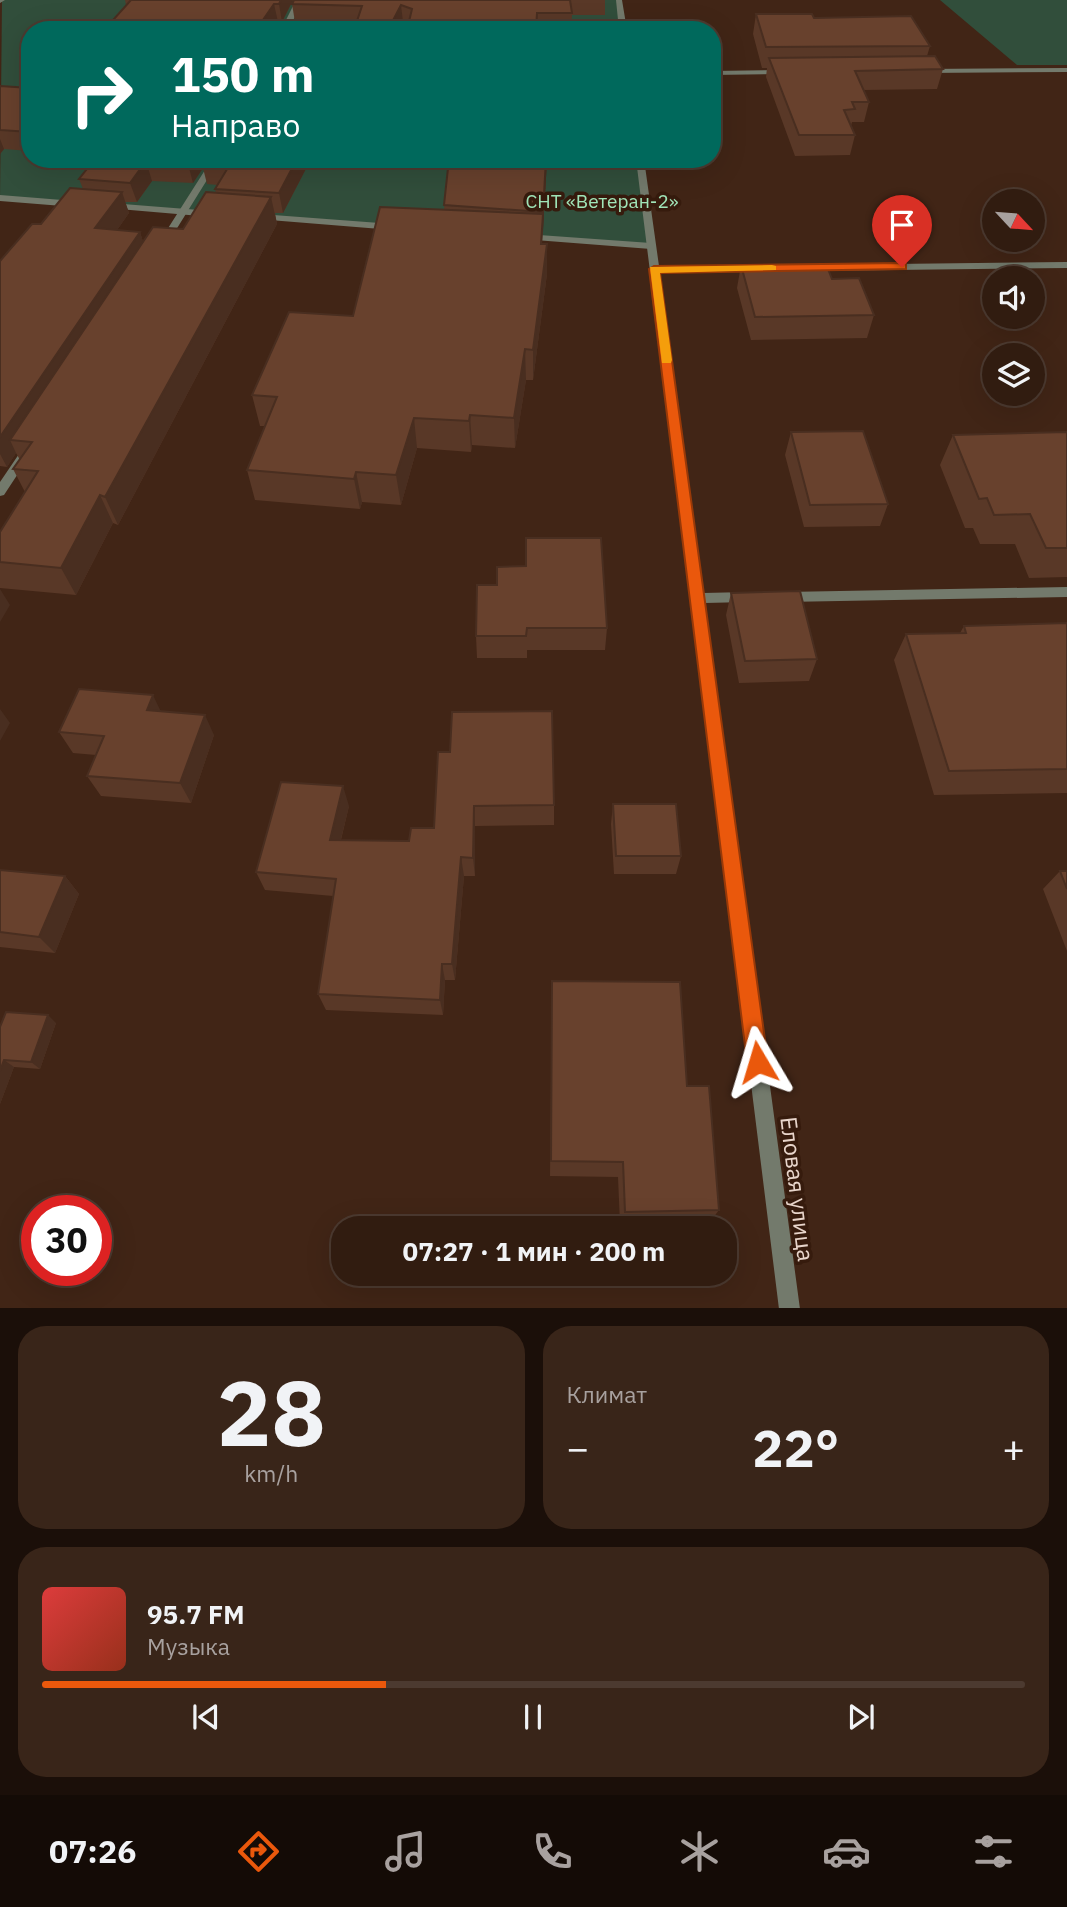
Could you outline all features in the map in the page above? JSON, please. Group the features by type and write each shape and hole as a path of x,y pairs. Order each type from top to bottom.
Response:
{"street":[{"path":"289,21 299,0"},
{"path":"619,0 622,21"},
{"path":"917,71 1067,70"},
{"path":"721,73 794,72"},
{"path":"153,258 211,168"},
{"name":"Еловая улица","path":"641,168 790,1308"},
{"path":"0,198 92,205"},
{"path":"105,206 225,215"},
{"path":"253,217 404,228"},
{"path":"514,236 651,246"},
{"path":"792,268 1067,265"},
{"path":"654,269 764,268"},
{"path":"0,492 31,445"},
{"path":"698,598 1067,592"}],"green space":[{"name":"СНТ «Ветеран-2»","path":"2,0 619,0 622,21 21,21 21,168 641,168 651,246 0,198"},
{"path":"940,0 1067,0 1067,65 1017,65"}],"building":[{"path":"131,0 281,0 279,4 274,4 262,21 112,21"},
{"path":"294,0 570,0 572,13 537,13 537,21 409,21 412,9 401,5 393,21 357,21 362,6 292,4"},
{"path":"756,14 812,14 814,18 911,16 930,46 766,47"},
{"path":"935,56 943,69 855,71 869,102 852,102 855,109 844,110 855,135 799,135 769,58"},
{"path":"0,86 21,87 21,131 0,130"},
{"path":"88,168 141,168 130,183 79,179"},
{"path":"228,168 292,168 279,193 215,189"},
{"path":"448,168 545,168 543,212 444,205"},
{"path":"70,188 122,192 95,228 140,232 0,437 0,261 32,224 41,224"},
{"path":"206,192 271,197 105,497 100,495 61,568 0,562 0,532 38,471 13,469 32,442 10,440 153,227 183,229"},
{"path":"380,207 543,214 541,244 547,244 533,350 525,349 514,418 470,415 469,421 414,418 396,475 356,472 354,479 247,470 277,397 252,395 289,312 353,316"},
{"path":"826,264 832,279 859,278 874,315 755,317 741,265"},
{"path":"863,431 888,504 810,505 791,432"},
{"path":"1067,432 1067,548 1046,548 1030,514 994,515 987,498 979,499 953,435"},
{"path":"526,538 601,538 607,628 527,628 526,636 476,636 477,585 497,585 497,567 526,566"},
{"path":"800,591 817,659 745,661 731,593"},
{"path":"1067,623 1067,769 949,771 906,634 966,633 964,626"},
{"path":"79,689 153,695 147,710 205,715 180,783 87,776 104,736 59,732"},
{"path":"552,711 554,805 474,806 473,858 461,857 452,964 442,964 440,1000 318,994 336,879 256,872 281,782 343,786 330,840 409,841 411,828 434,828 438,752 450,752 452,712"},
{"path":"613,804 676,804 681,856 616,856"},
{"path":"0,870 65,876 39,937 0,932"},
{"path":"1060,871 1067,871 1067,889"},
{"path":"552,981 680,982 687,1086 709,1086 719,1210 625,1212 623,1162 551,1161"},
{"path":"6,1012 48,1015 31,1062 4,1060 0,1071 0,1027"}],"slow traffic":[{"path":"666,360 654,269 772,268"}],"route":[{"path":"758,1062 654,269 902,267"}]}
